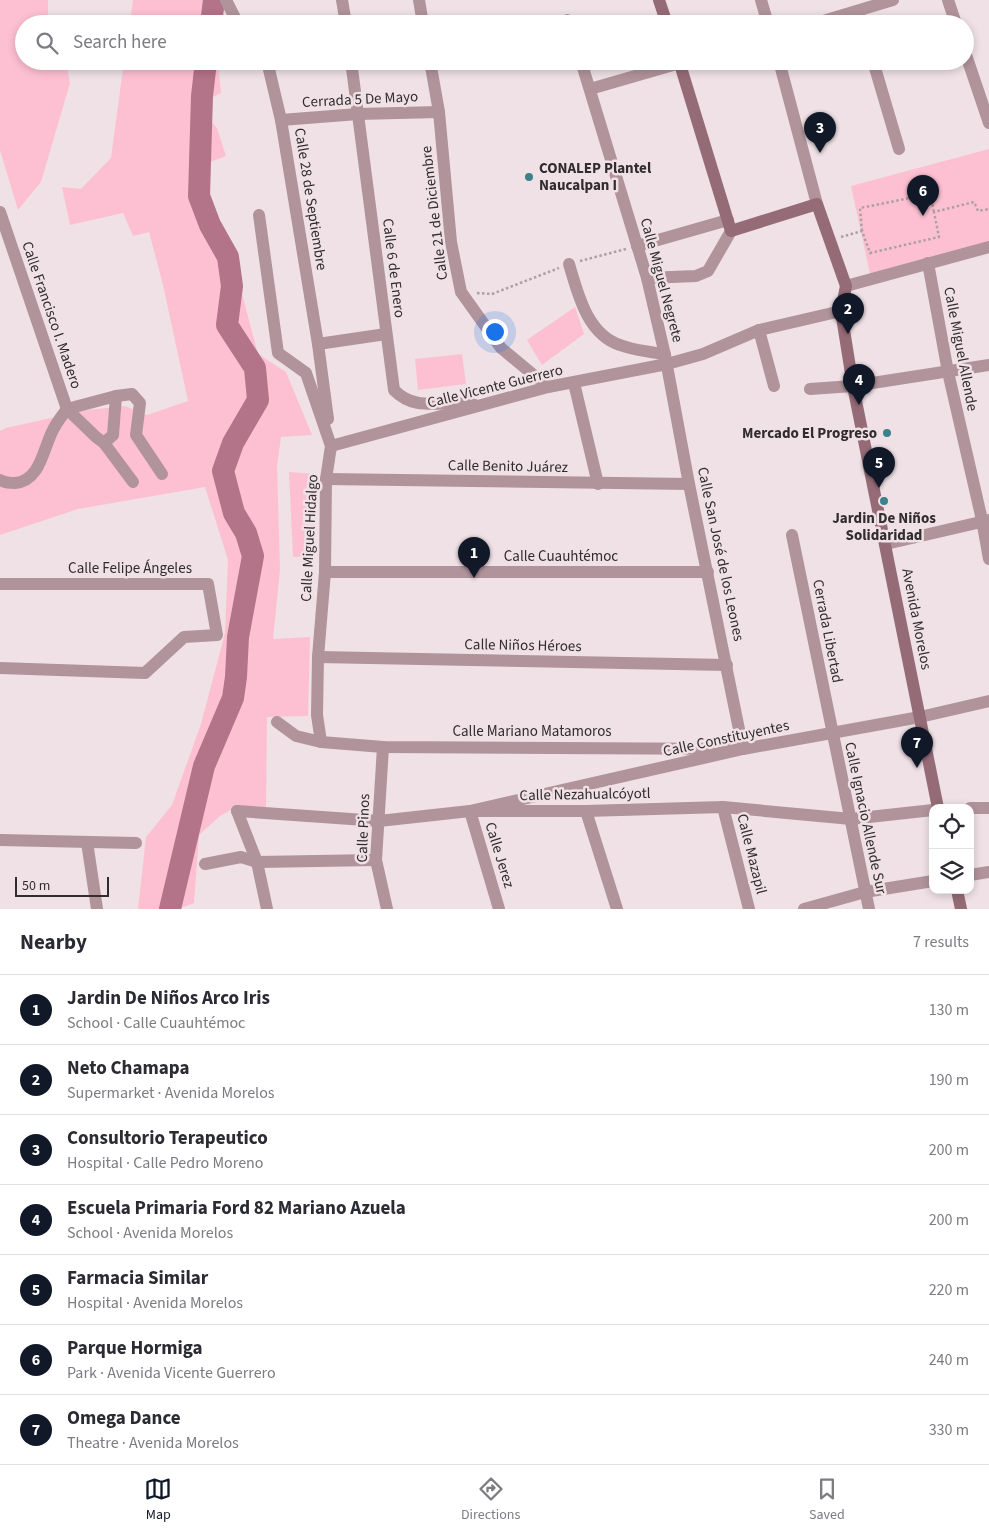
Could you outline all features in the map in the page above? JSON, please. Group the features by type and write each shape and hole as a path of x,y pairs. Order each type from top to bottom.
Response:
{"main road":[{"path":"659,0 663,15"},
{"path":"684,70 729,225 817,204 846,286"},
{"name":"Avenida Morelos","path":"846,286 841,311 853,386 937,804"},
{"path":"958,894 961,909"}],"street":[{"path":"226,0 234,15"},
{"path":"342,0 344,15"},
{"path":"419,0 422,15"},
{"path":"761,0 765,15"},
{"path":"844,15 893,0"},
{"path":"948,0 953,15"},
{"path":"858,11 859,15"},
{"name":"Calle 28 de Septiembre","path":"269,70 281,120 318,344 331,446"},
{"name":"Calle 6 de Enero","path":"352,70 394,390 402,398 420,404 464,402 480,406"},
{"name":"Calle 21 de Diciembre","path":"432,70 440,112 451,242 460,292 500,348 548,387"},
{"name":"Calle Miguel Negrete","path":"584,70 638,246 666,360"},
{"path":"590,89 655,70"},
{"path":"781,70 817,204"},
{"path":"876,70 899,149"},
{"path":"971,70 989,123"},
{"name":"Cerrada 5 De Mayo","path":"281,120 358,114 440,112"},
{"name":"Calle Francisco I. Madero","path":"0,213 67,408 52,430 38,466 32,476 22,482 6,483 0,480"},
{"name":"Calle Miguel Hidalgo","path":"259,215 278,352 306,373 331,446 326,479 325,572 318,657 317,715 321,742"},
{"path":"638,246 729,225"},
{"path":"647,278 696,276 708,271 729,225"},
{"path":"846,286 989,247"},
{"name":"Calle Miguel Allende","path":"928,263 948,372 986,520 989,559"},
{"path":"569,264 583,306 599,332 618,345 650,350 666,360"},
{"name":"Calle Vicente Guerrero","path":"331,446 548,387 574,383 666,360 703,354 759,330 841,311"},
{"path":"759,330 774,386"},
{"path":"318,344 386,334"},
{"name":"Calle San José de los Leones","path":"666,360 689,484 743,749"},
{"path":"810,389 853,386 989,365"},
{"path":"574,383 598,484"},
{"path":"67,408 132,394 140,403 136,435 162,474"},
{"path":"104,443 113,435 116,396"},
{"path":"67,408 104,443 133,482"},
{"name":"Calle Benito Juárez","path":"326,479 689,484"},
{"path":"886,544 986,520"},
{"name":"Cerrada Libertad","path":"792,535 832,734"},
{"name":"Calle Cuauhtémoc","path":"325,572 708,572"},
{"name":"Calle Felipe Ángeles","path":"0,584 208,584 217,636 184,637 144,673 0,668"},
{"name":"Calle Niños Héroes","path":"318,657 727,666"},
{"name":"Calle Constituyentes","path":"470,811 743,749 920,717 989,701"},
{"name":"Calle Mariano Matamoros","path":"277,722 296,736 321,742 383,746 743,749"},
{"name":"Calle Ignacio Allende Sur","path":"832,734 869,909"},
{"name":"Calle Pinos","path":"383,746 376,860 387,909"},
{"name":"Calle Nezahualcóyotl","path":"237,812 379,821 470,811 586,811 723,807 851,819 929,810"},
{"name":"Calle Mazapil","path":"723,807 749,909"},
{"path":"974,808 989,808"},
{"name":"Calle Jerez","path":"470,811 499,909"},
{"path":"586,811 617,909"},
{"path":"237,812 241,857"},
{"path":"237,812 257,862 268,909"},
{"path":"0,840 136,843"},
{"path":"87,842 98,909"},
{"path":"205,864 241,857 257,862 376,860"},
{"path":"974,874 989,872"},
{"path":"812,908 865,892 929,882"}],"path":[{"path":"930,194 939,237 870,254 862,231 860,208 930,194"},
{"path":"934,212 974,202 978,211 989,209"},
{"path":"830,240 862,231"}],"shaded area":[{"path":"0,0 48,0 48,15 15,15 15,70 68,70 70,83 41,182 18,210 0,150"},
{"path":"133,0 205,0 202,15 131,15"},
{"path":"123,70 218,70 221,93 209,99 206,116 217,128 226,156 197,167 204,196 232,256 258,354 286,372 312,435 281,437 277,466 280,570 273,639 310,637 308,716 267,717 266,810 234,808 220,816 199,835 194,903 178,909 138,909 146,837 172,805 201,724 225,633 228,560 205,487 78,509 0,535 0,431 6,428 87,410 125,406 147,415 188,401 163,285 149,232 133,236 123,213 70,225 62,187 81,189 111,158"},
{"path":"989,149 989,245 871,278 851,186"},
{"path":"575,307 584,334 542,365 527,340"},
{"path":"462,354 466,384 418,390 415,359"},
{"path":"289,472 315,474 314,556 293,557"}],"waterway":[{"path":"212,15 214,0"},
{"path":"170,909 204,766 233,698 238,637 253,556 246,533 234,513 223,471 233,443 258,400 255,368 227,325 232,286 228,257 210,225 199,196 202,96 205,70"}],"place":[{"name":"Consultorio Terapeutico","path":"820,153"},
{"name":"CONALEP Plantel Naucalpan I","path":"529,177"},
{"name":"Parque Hormiga","path":"923,216"},
{"name":"Neto Chamapa","path":"848,334"},
{"name":"Escuela Primaria Ford 82 Mariano Azuela","path":"859,405"},
{"name":"Mercado El Progreso","path":"887,433"},
{"name":"Farmacia Similar","path":"879,488"},
{"name":"Jardin De Niños Solidaridad","path":"884,501"},
{"name":"Jardin De Niños Arco Iris","path":"474,578"},
{"name":"Omega Dance","path":"917,768"}]}
